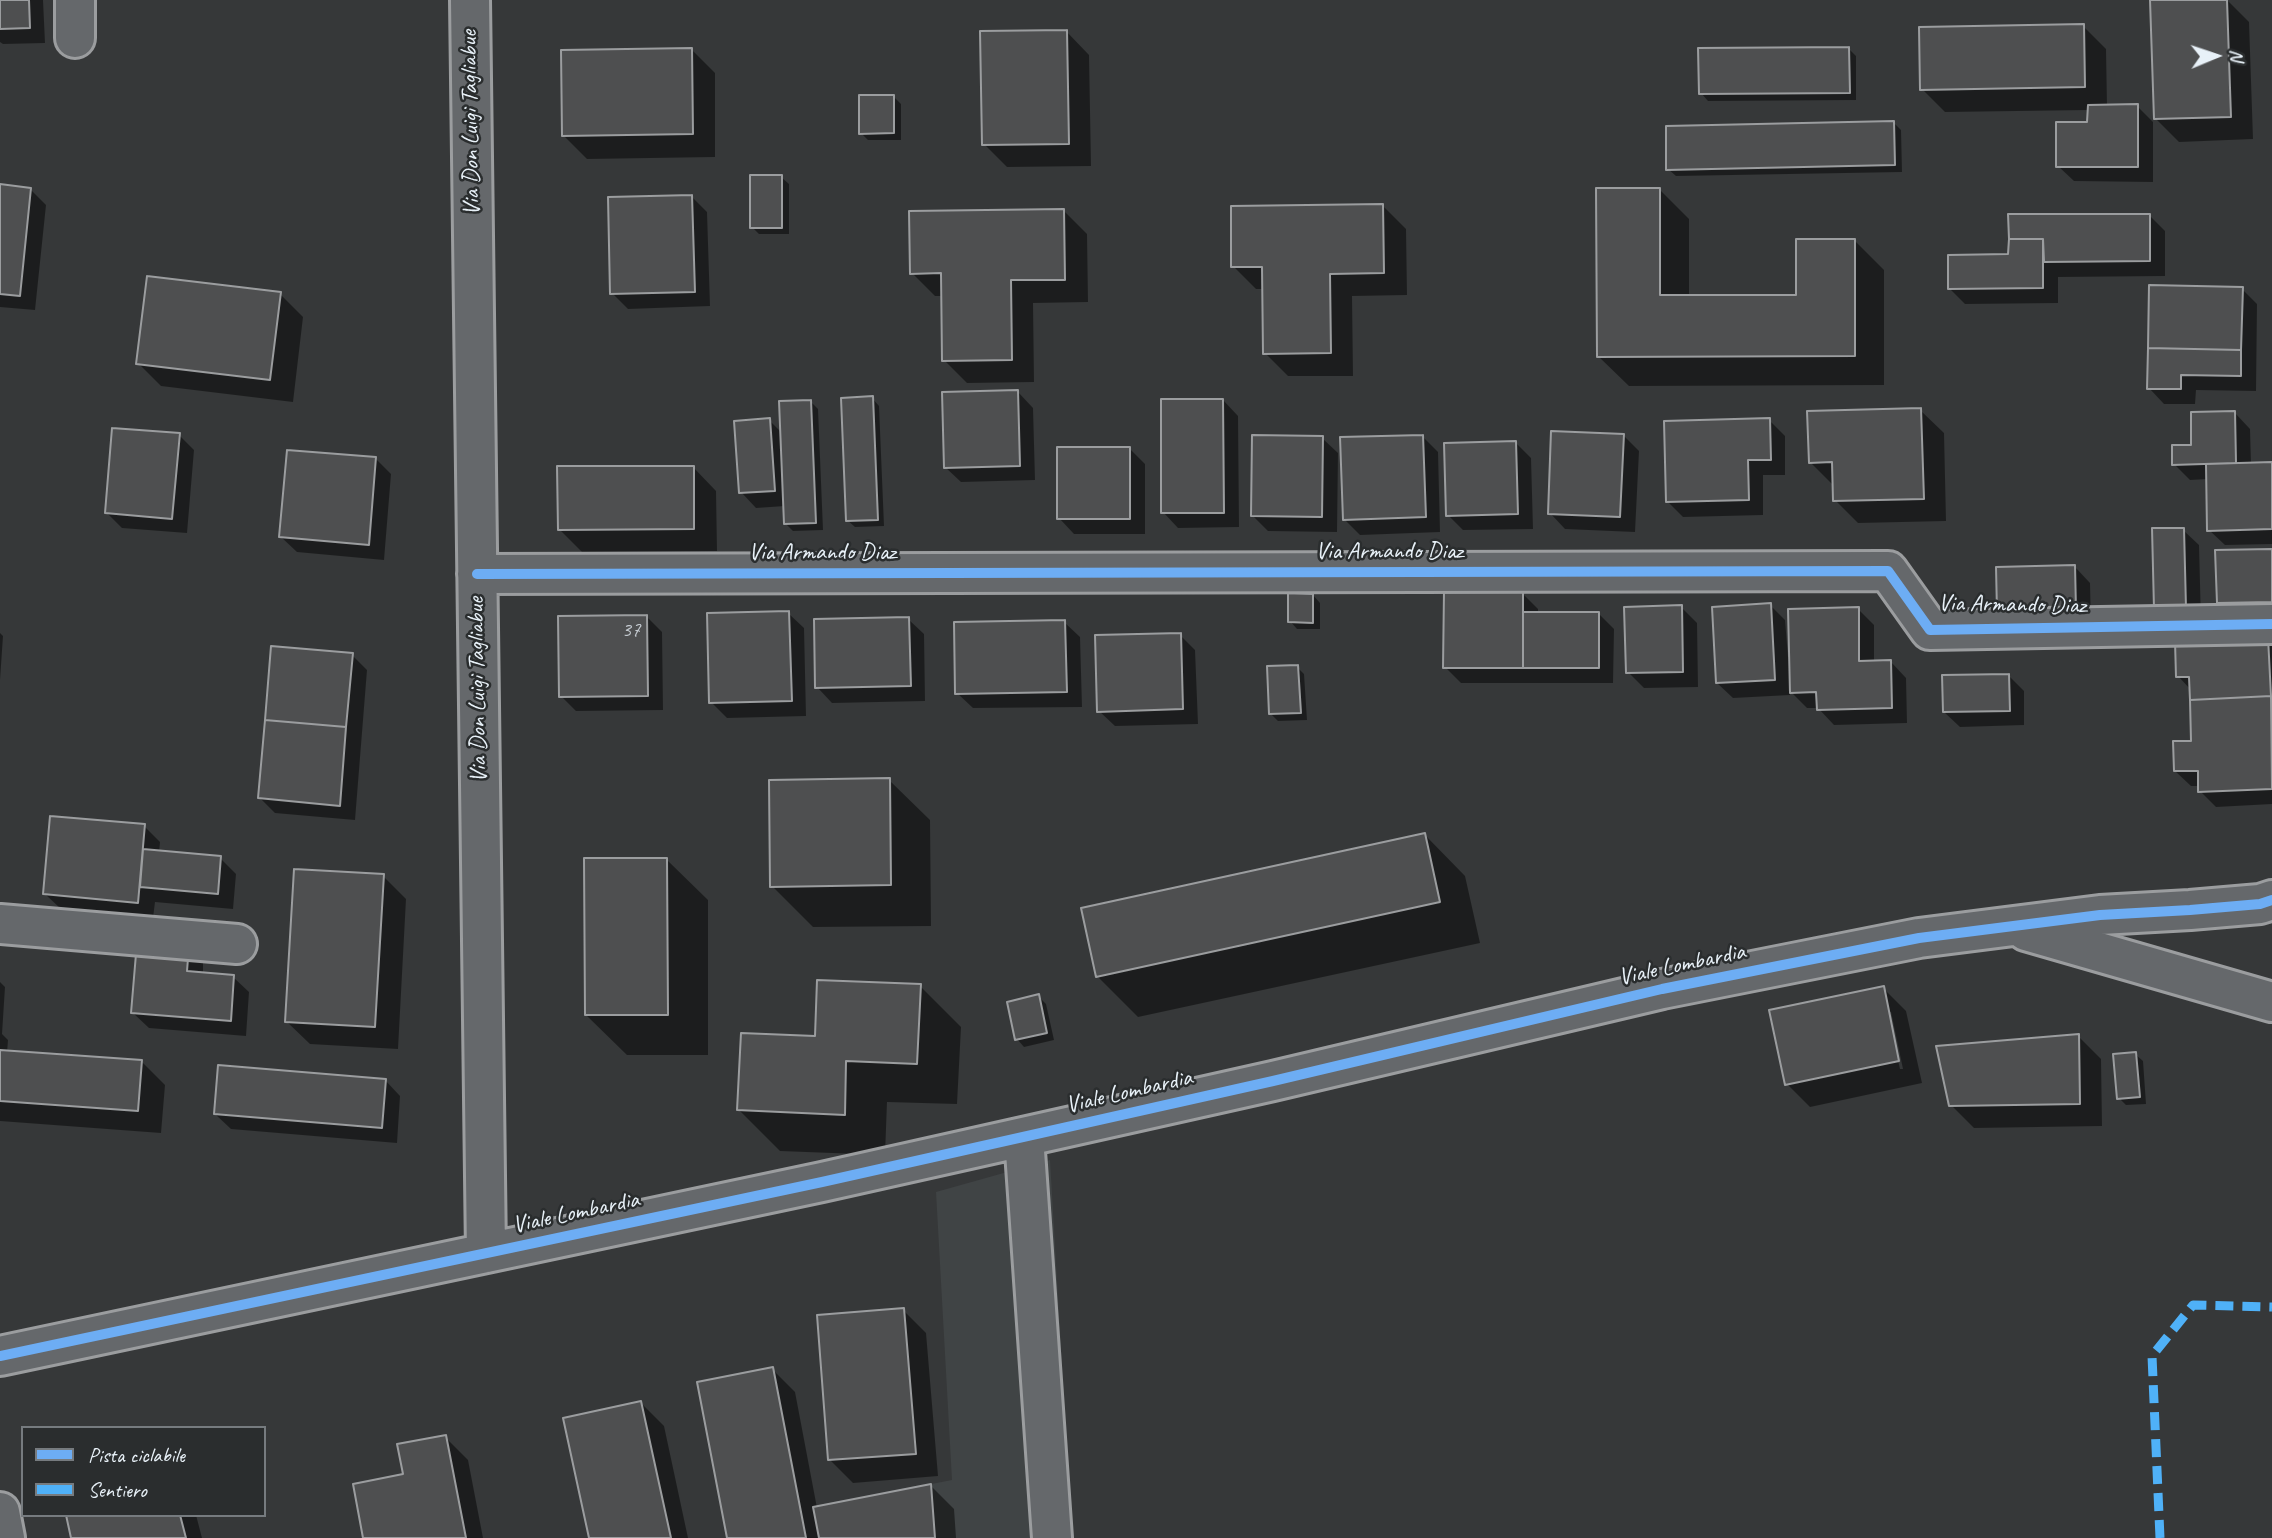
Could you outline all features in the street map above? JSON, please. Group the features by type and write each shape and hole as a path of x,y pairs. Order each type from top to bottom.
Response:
{"street":[{"path":"75,0 75,38"},
{"name":"Via Don Luigi Tagliabue","path":"470,0 486,1253"},
{"name":"Via Armando Diaz","path":"477,574 1888,571 1930,630 2272,624"},
{"name":"Viale Lombardia","path":"0,1356 1024,1137 1662,989 1919,939 2100,915 2260,904 2272,900"},
{"path":"0,923 237,944"},
{"name":"Viale Lombardia","path":"2011,927 2272,1002"},
{"path":"1024,1137 1052,1538"},
{"path":"0,1512 5,1538"}],"shaded area":[{"path":"1050,1160 1072,1538 819,1538 813,1507 952,1480 936,1192"}],"building":[{"path":"0,0 29,0 30,28 0,29"},
{"path":"2150,0 2227,0 2231,117 2154,119"},
{"path":"2084,24 2085,87 1920,90 1919,27"},
{"path":"1067,30 1069,144 982,145 980,31"},
{"path":"1849,47 1850,93 1699,94 1698,48"},
{"path":"692,48 693,134 562,136 561,50"},
{"path":"859,95 894,95 894,133 859,134"},
{"path":"2138,104 2138,167 2056,167 2056,122 2087,122 2088,105"},
{"path":"1894,121 1895,165 1666,170 1666,126"},
{"path":"750,175 782,175 782,228 750,228"},
{"path":"0,184 31,188 20,296 0,294"},
{"path":"1596,188 1660,188 1660,295 1796,295 1796,239 1855,239 1855,356 1597,357"},
{"path":"692,195 695,292 610,294 608,197"},
{"path":"1383,204 1384,273 1330,274 1331,353 1263,354 1262,267 1231,267 1231,206"},
{"path":"1064,209 1065,280 1011,280 1012,360 942,361 941,273 910,274 909,211"},
{"path":"2008,214 2150,214 2150,261 2044,262 2043,239 2009,239"},
{"path":"2009,239 2043,239 2043,288 1948,289 1948,255 2008,254"},
{"path":"147,276 281,292 270,380 136,364"},
{"path":"2149,285 2243,287 2241,350 2148,348"},
{"path":"2148,348 2241,350 2241,376 2181,375 2181,389 2147,389"},
{"path":"1018,390 1020,466 944,468 942,392"},
{"path":"873,396 878,520 846,521 841,398"},
{"path":"1161,399 1223,399 1224,513 1161,513"},
{"path":"811,400 816,523 784,524 779,401"},
{"path":"1921,408 1924,499 1833,501 1832,462 1809,463 1807,411"},
{"path":"2235,411 2236,463 2172,465 2172,445 2191,445 2191,412"},
{"path":"770,418 775,491 739,493 734,421"},
{"path":"1770,418 1771,460 1748,460 1749,500 1666,502 1664,421"},
{"path":"112,428 180,433 172,519 105,513"},
{"path":"1551,431 1624,434 1620,517 1548,514"},
{"path":"1252,435 1323,436 1322,517 1251,516"},
{"path":"1423,435 1426,517 1343,520 1340,437"},
{"path":"1516,441 1518,514 1446,516 1444,443"},
{"path":"1057,447 1130,447 1130,519 1057,519"},
{"path":"287,450 376,457 369,545 279,537"},
{"path":"2272,462 2272,529 2207,531 2206,464"},
{"path":"557,466 694,466 694,529 558,530"},
{"path":"2152,528 2184,528 2186,608 2154,609"},
{"path":"2272,549 2272,602 2217,603 2215,550"},
{"path":"2075,565 2076,610 1997,612 1996,567"},
{"path":"1444,591 1523,591 1523,668 1443,668"},
{"path":"1288,593 1313,594 1313,623 1288,622"},
{"path":"1771,603 1775,680 1716,683 1712,607"},
{"path":"1682,605 1683,672 1626,673 1624,607"},
{"path":"1859,607 1859,661 1891,660 1892,708 1817,710 1816,692 1790,693 1788,609"},
{"path":"789,611 792,701 709,703 707,613"},
{"path":"1523,612 1599,612 1599,668 1523,668"},
{"path":"647,615 648,696 559,697 558,616"},
{"path":"909,617 911,686 815,688 814,619"},
{"path":"1065,620 1067,692 955,694 954,622"},
{"path":"1181,633 1183,709 1097,712 1095,635"},
{"path":"2268,637 2271,696 2190,700 2189,677 2176,677 2175,641"},
{"path":"271,646 353,653 346,727 265,720"},
{"path":"1298,665 1301,713 1269,714 1267,666"},
{"path":"2009,674 2010,711 1943,712 1942,675"},
{"path":"2271,696 2272,789 2198,792 2198,771 2174,771 2173,741 2191,741 2190,700"},
{"path":"265,720 346,727 340,806 258,798"},
{"path":"890,778 891,885 770,887 769,780"},
{"path":"50,816 145,824 138,903 43,894"},
{"path":"1425,833 1440,902 1096,977 1081,908"},
{"path":"143,849 221,856 218,894 140,887"},
{"path":"584,858 667,858 668,1015 585,1015"},
{"path":"294,869 384,874 375,1027 285,1022"},
{"path":"137,942 189,946 187,971 234,975 231,1021 131,1013"},
{"path":"817,980 921,984 917,1064 846,1061 845,1115 737,1110 741,1033 815,1036"},
{"path":"1884,986 1899,1061 1785,1085 1769,1010"},
{"path":"1039,994 1047,1033 1015,1040 1007,1002"},
{"path":"2079,1034 2080,1104 1949,1106 1936,1046"},
{"path":"0,1050 142,1060 138,1111 0,1101"},
{"path":"2136,1052 2140,1097 2117,1099 2113,1054"},
{"path":"218,1065 386,1079 382,1128 214,1114"},
{"path":"904,1308 916,1454 828,1460 817,1315"},
{"path":"773,1367 806,1538 727,1538 697,1382"},
{"path":"641,1401 671,1538 589,1538 563,1418"},
{"path":"446,1435 466,1538 363,1538 353,1484 403,1474 397,1444"},
{"path":"931,1484 935,1538 819,1538 813,1507"},
{"path":"66,1517 181,1517 186,1538 71,1538"}],"marked path":[{"path":"2160,1538 2152,1356 2193,1305 2272,1307"}],"cycle path":[{"path":"477,574 1888,571 1930,630 2272,624"},
{"path":"0,1356 822,1182 1273,1081 1662,989 1919,938 2100,915 2260,904 2272,900"}]}
